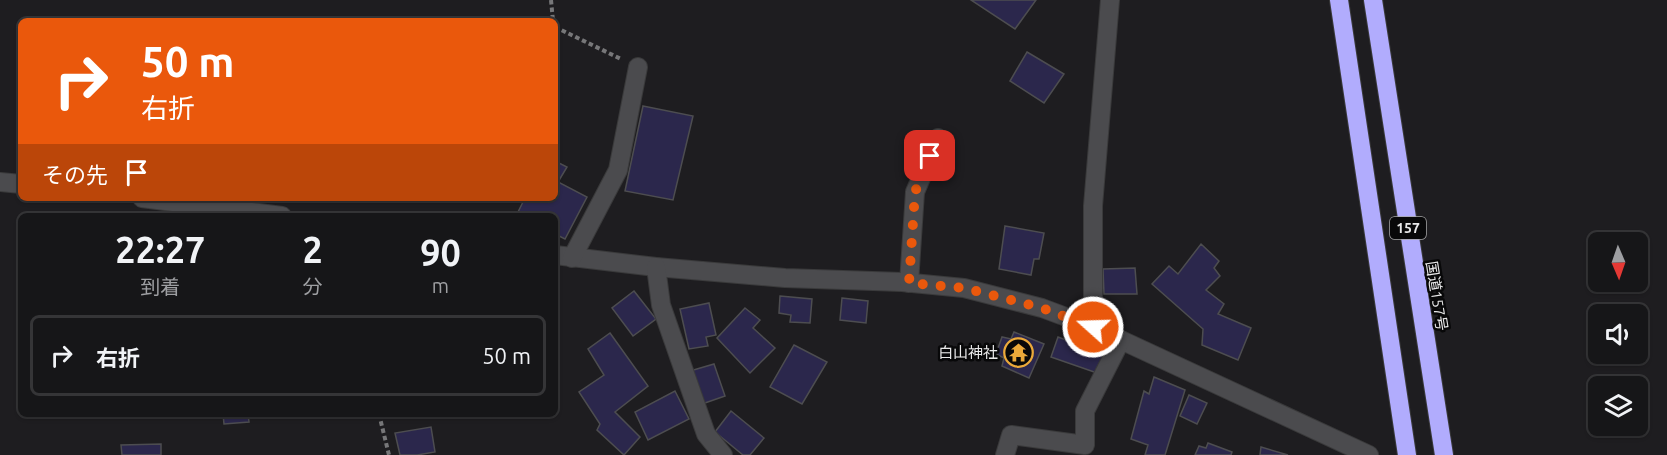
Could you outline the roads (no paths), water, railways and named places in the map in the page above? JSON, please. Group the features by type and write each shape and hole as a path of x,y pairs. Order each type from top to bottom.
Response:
{"highway":[{"name":"157","path":"1339,0 1407,455"},
{"name":"国道157号","path":"1372,0 1444,455"}],"street":[{"path":"1093,327 1093,206 1110,0"},
{"path":"638,67 618,170 564,257 785,278 909,283 964,288 1042,308 1093,327 1369,455"},
{"path":"909,283 915,192 938,138"},
{"path":"0,182 18,184"},
{"path":"165,201 259,213"},
{"path":"656,267 661,305 702,423 706,434 723,455"},
{"path":"1005,455 1011,435 1084,450 1085,411 1121,340"}],"place":[{"name":"白山神社","path":"1019,352"}]}
